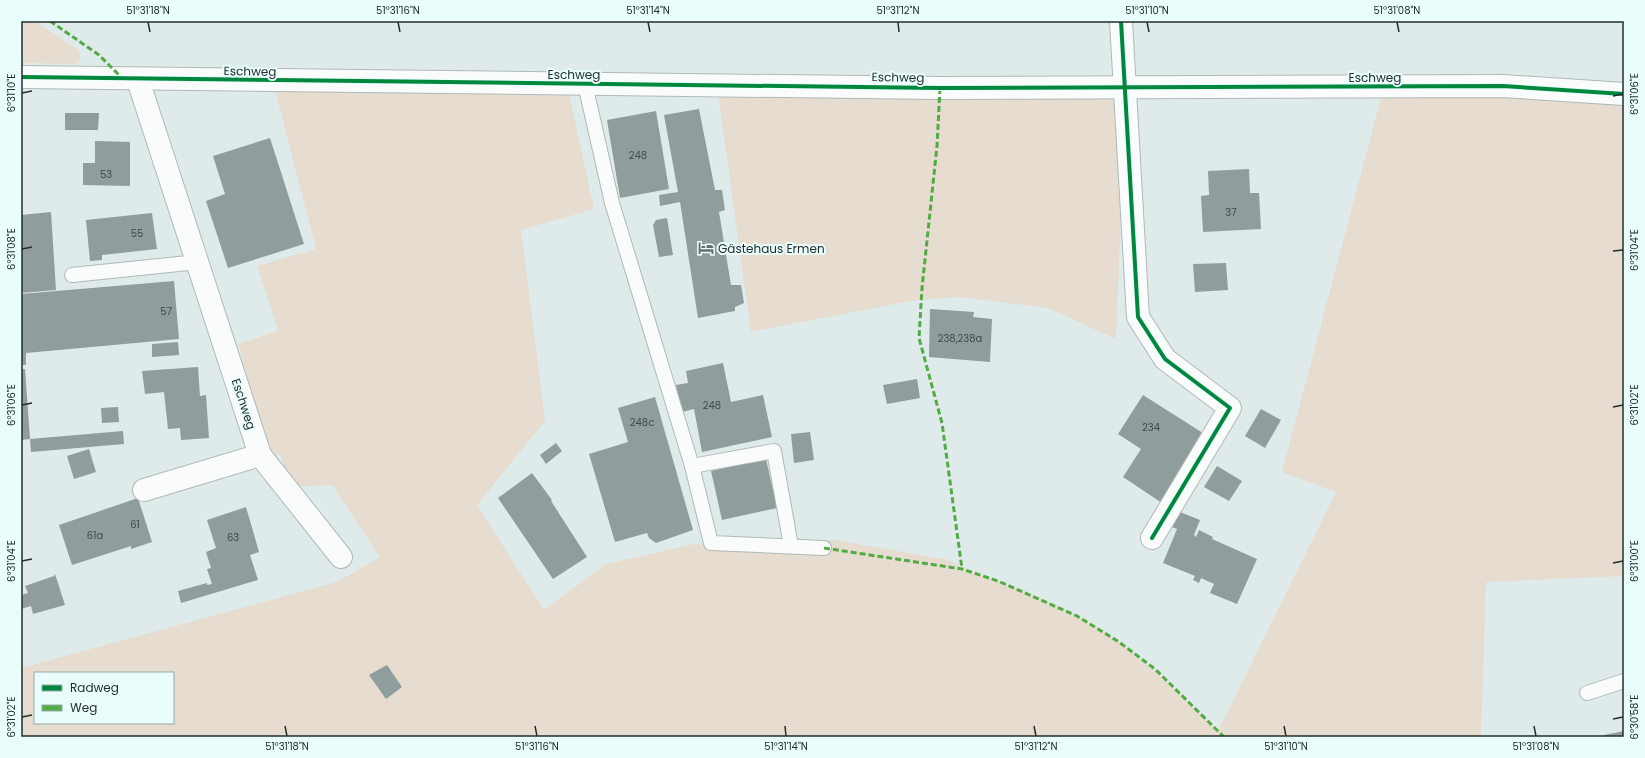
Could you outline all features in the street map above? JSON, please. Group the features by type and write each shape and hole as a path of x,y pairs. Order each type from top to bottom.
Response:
{"street":[{"path":"1121,21 1138,317 1165,359 1230,408 1152,538"},
{"name":"Eschweg","path":"21,77 138,80 1126,89 1503,86 1624,94"},
{"name":"Eschweg","path":"138,80 260,455 341,557"},
{"path":"144,490 260,455"}],"lane":[{"path":"585,84 612,203 692,466 711,543 824,548"},
{"path":"72,274 198,262"},
{"path":"692,466 774,451 791,546"},
{"path":"1587,692 1624,681"}],"shaded area":[{"path":"21,21 35,21 78,50 81,57 79,61 75,64 21,63"},
{"path":"272,78 568,89 594,209 521,230 545,421 477,505 544,610 606,564 694,544 835,540 949,560 966,570 1027,592 1048,602 1077,616 1116,640 1152,668 1218,731 1336,492 1282,472 1384,87 1624,94 1624,576 1486,582 1481,737 21,737 21,668 337,582 380,557 332,485 291,487 280,454 269,458 238,344 278,331 257,266 316,249"},
{"path":"717,86 1126,89 1116,339 1048,308 959,297 910,301 751,332"}],"building":[{"name":"Gästehaus Ermen","path":"699,109 715,190 722,190 725,210 719,212 731,285 741,285 744,303 735,307 735,311 698,318 680,202 660,206 659,195 678,192 664,115"},
{"path":"656,111 669,189 620,198 607,120"},
{"path":"65,113 99,113 98,130 65,130"},
{"path":"270,138 304,244 228,268 206,201 225,194 213,156"},
{"path":"95,141 130,142 130,186 83,185 83,163 95,163"},
{"path":"1249,169 1250,193 1259,193 1261,229 1203,232 1201,196 1209,195 1208,171"},
{"path":"51,212 56,290 21,293 21,215"},
{"path":"152,213 157,249 102,255 102,260 90,261 86,220"},
{"path":"667,218 673,255 659,257 653,225 656,220"},
{"path":"1226,263 1228,290 1195,292 1193,264"},
{"path":"174,281 179,339 26,353 26,365 21,365 21,294"},
{"path":"930,309 974,312 973,317 992,319 990,362 929,357"},
{"path":"178,342 179,355 152,357 152,344"},
{"path":"723,363 731,402 763,395 772,437 702,452 694,409 682,412 676,385 688,383 686,371"},
{"path":"198,367 200,396 206,395 209,438 181,440 180,428 168,429 164,392 145,394 142,371"},
{"path":"21,369 25,369 30,439 21,440"},
{"path":"917,379 920,398 887,404 883,385"},
{"path":"1143,395 1206,435 1162,503 1123,477 1141,449 1118,434"},
{"path":"655,397 693,530 656,543 649,538 647,533 615,542 589,454 628,442 618,408"},
{"path":"118,407 119,422 102,423 101,408"},
{"path":"1261,409 1281,420 1265,448 1245,436"},
{"path":"123,431 124,444 31,452 30,439"},
{"path":"810,432 814,460 794,463 791,434"},
{"path":"556,443 562,451 546,464 540,455"},
{"path":"89,449 96,472 74,479 67,456"},
{"path":"766,459 777,508 722,520 711,471"},
{"path":"1217,466 1242,481 1229,501 1204,487"},
{"path":"532,473 552,500 551,501 587,557 553,579 498,498"},
{"path":"138,498 152,542 131,549 131,546 72,565 59,525"},
{"path":"246,507 259,552 250,555 258,580 181,603 178,591 207,583 207,585 212,584 207,569 211,568 206,552 216,548 207,520"},
{"path":"1180,512 1200,520 1194,535 1196,537 1199,530 1213,537 1212,539 1257,559 1237,604 1210,593 1214,584 1201,578 1199,583 1193,580 1195,576 1163,563 1177,529 1172,527"},
{"path":"55,574 65,605 33,614 31,606 21,609 21,595 28,593 25,586 54,576"},
{"path":"387,665 402,687 386,699 369,675"},
{"path":"1624,731 1624,737 1605,737 1604,735"}],"marked path":[{"path":"50,21 99,55 123,79"},
{"path":"940,88 937,146 922,288 919,338 942,423 962,569"},
{"path":"824,548 962,569 998,581 1077,616 1119,642 1155,669 1224,737"}],"cycle path":[{"path":"1121,21 1138,317 1165,359 1230,408 1152,538"},
{"path":"21,77 940,88 1503,86 1624,94"}],"place":[{"name":"Gästehaus Ermen","path":"706,248"}]}
